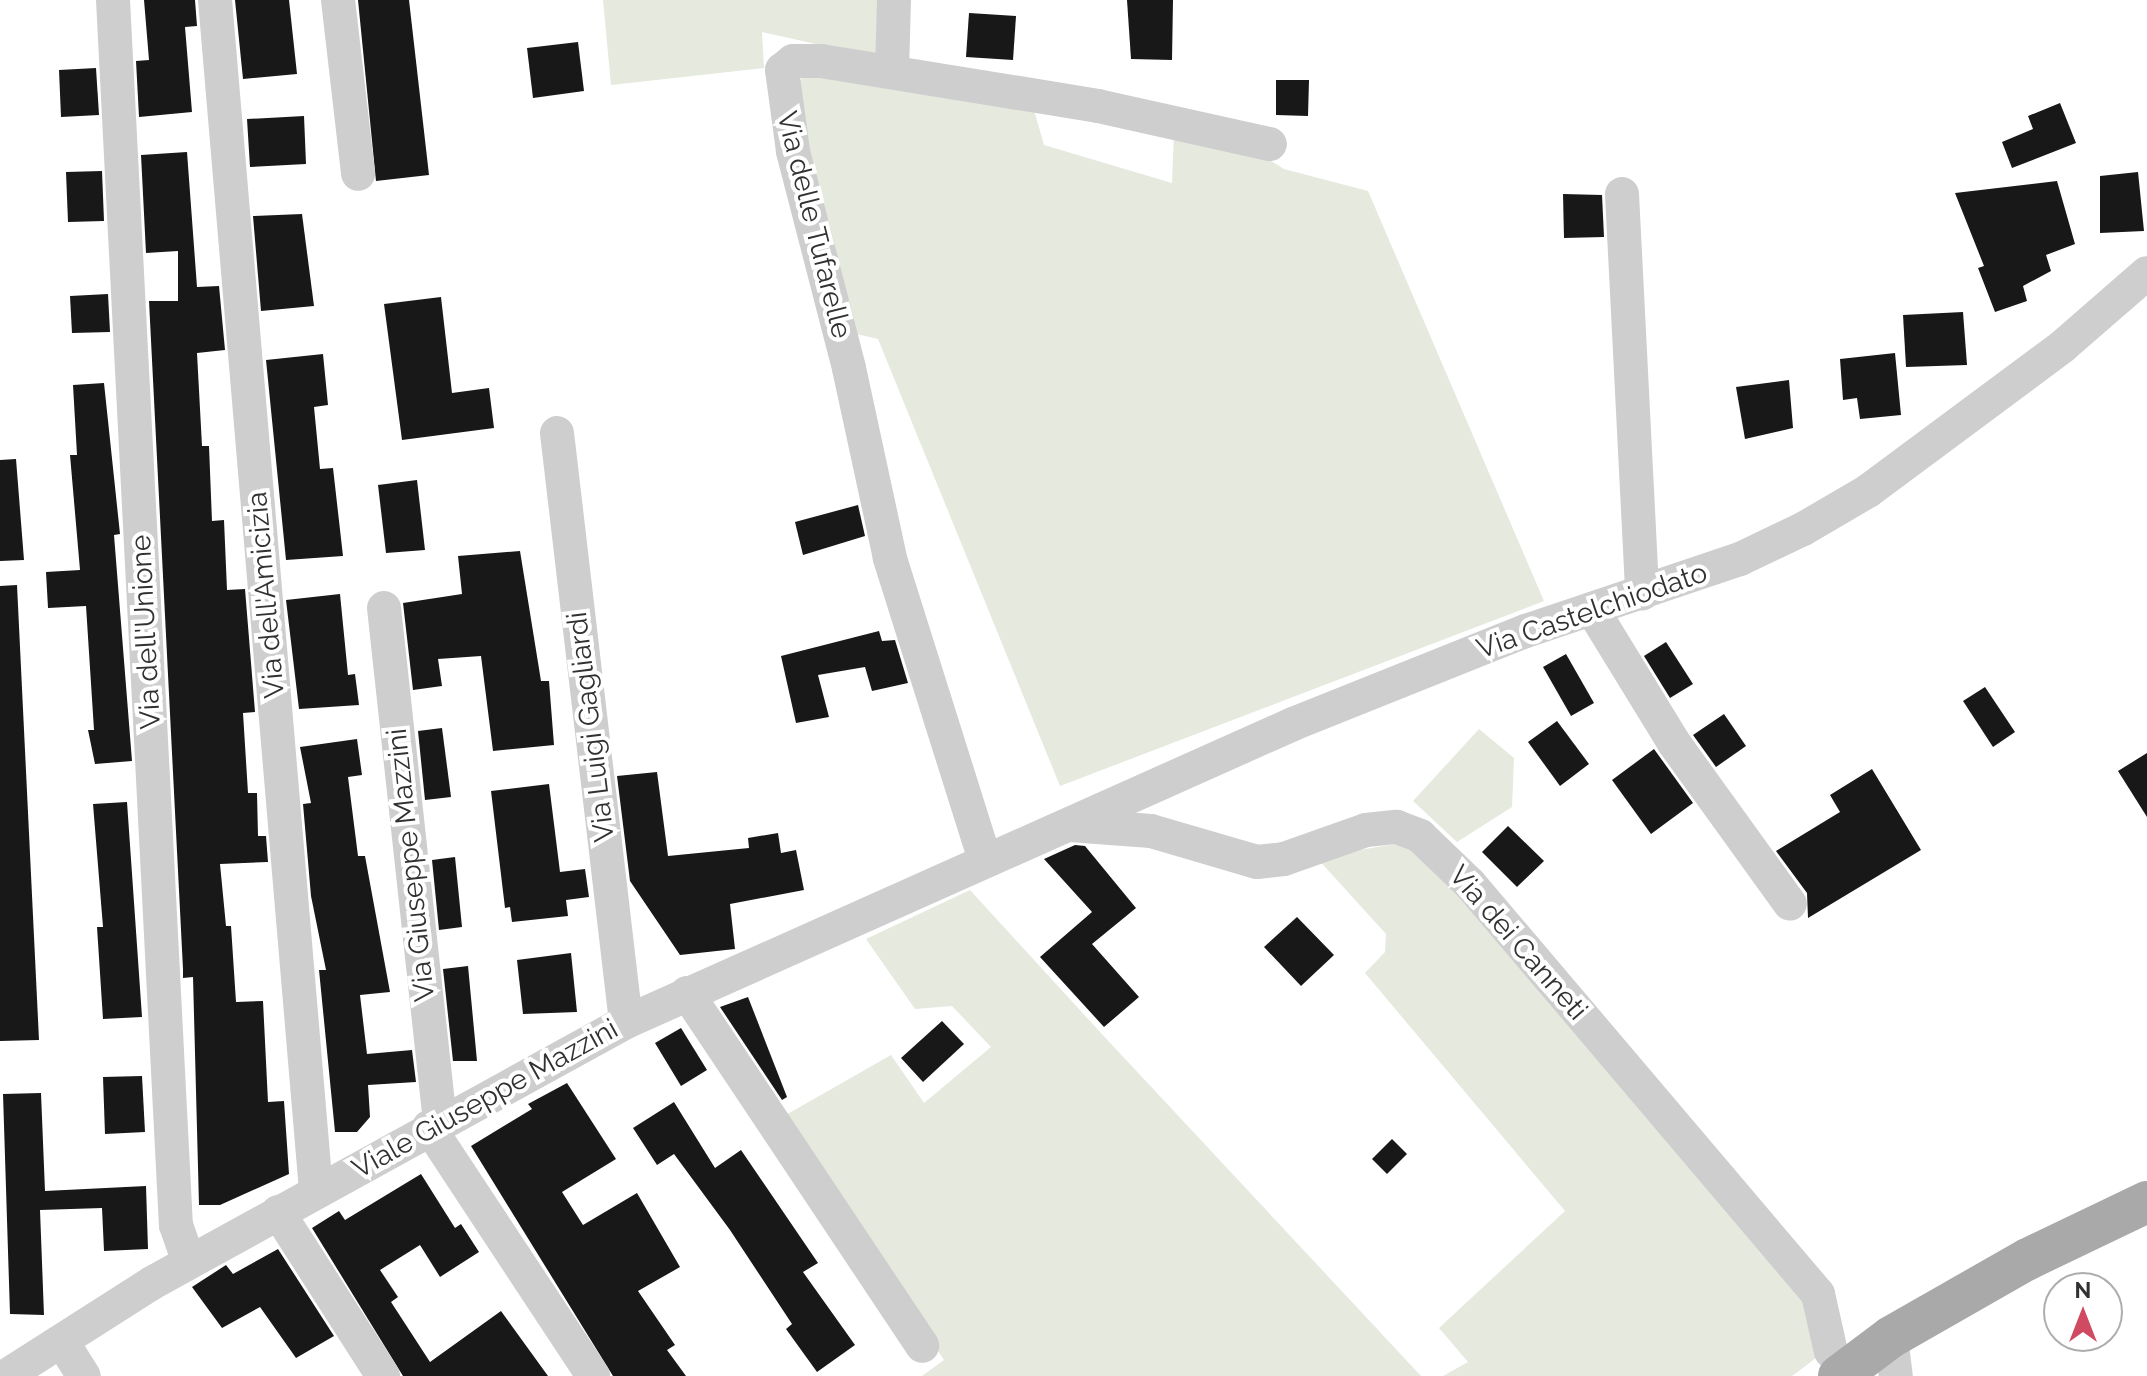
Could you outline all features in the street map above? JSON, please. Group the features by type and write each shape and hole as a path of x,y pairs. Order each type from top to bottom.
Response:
{"main road":[{"path":"1835,1364 1893,1357 2028,1259 2147,1202"}],"street":[{"name":"Via dell'Unione","path":"113,0 176,1225 189,1262"},
{"name":"Via dell'Amicizia","path":"215,0 316,1191"},
{"path":"338,0 358,174"},
{"path":"892,72 894,0"},
{"name":"Via delle Tufarelle","path":"985,860 890,558 782,89 782,70 793,61 892,72 1098,106 1270,144"},
{"path":"1622,194 1642,593"},
{"name":"Via Castelchiodato","path":"985,860 1293,724 1592,609 1764,549 1868,491 2063,346 2147,273"},
{"name":"Via Luigi Gagliardi","path":"557,433 626,1022"},
{"name":"Via Giuseppe Mazzini","path":"384,608 434,1124"},
{"path":"1592,609 1674,743 1790,904"},
{"name":"Via dei Canneti","path":"1058,826 1151,831 1257,862 1377,828 1407,829 1420,836 1470,884 1818,1294 1835,1364"},
{"name":"Viale Giuseppe Mazzini","path":"6,1376 189,1262 434,1124 626,1022 985,860"},
{"path":"687,993 922,1346"},
{"path":"434,1124 593,1376"},
{"path":"278,1212 383,1376"},
{"path":"63,1343 84,1376"}],"shaded area":[{"path":"603,0 881,0 879,58 762,32 764,68 611,85"},
{"path":"807,71 1032,103 1044,145 1172,183 1174,133 1255,151 1284,169 1368,191 1544,601 1060,786 878,339 852,333 792,92"},
{"path":"1479,729 1514,758 1512,807 1457,842 1413,801"},
{"path":"1396,844 1426,856 1814,1302 1820,1355 1792,1376 1443,1376 1468,1362 1439,1328 1565,1211 1365,973 1385,952 1386,934 1316,857"},
{"path":"970,890 1421,1376 922,1376 944,1360 784,1116 891,1055 924,1103 991,1047 952,1006 915,1009 866,939"}],"building":[{"path":"144,0 195,0 197,26 185,27 192,112 139,117 136,61 149,60"},
{"path":"235,0 289,0 297,74 243,79"},
{"path":"358,0 409,0 429,175 376,181"},
{"path":"1127,0 1173,0 1172,60 1131,59"},
{"path":"969,13 1016,16 1013,60 966,57"},
{"path":"578,42 584,91 533,98 527,48"},
{"path":"96,68 99,115 61,117 59,70"},
{"path":"1276,80 1309,80 1308,116 1276,115"},
{"path":"2060,103 2076,143 2012,168 2002,142 2033,129 2028,116"},
{"path":"304,116 306,164 250,167 247,119"},
{"path":"187,152 197,287 219,286 225,350 197,353 202,446 209,446 212,521 224,520 227,590 245,589 255,712 243,713 248,793 257,793 258,836 266,836 268,862 220,864 226,926 231,926 236,1002 263,1001 268,1102 284,1101 289,1174 220,1205 199,1205 193,977 183,978 149,301 178,301 178,251 146,253 141,155"},
{"path":"102,171 104,221 68,222 66,172"},
{"path":"2138,172 2144,231 2100,233 2100,176"},
{"path":"2057,181 2075,244 2046,255 2051,271 2023,286 2027,301 1995,312 1978,268 1984,266 1955,193"},
{"path":"1563,194 1602,195 1604,237 1564,238"},
{"path":"302,214 314,306 261,311 253,216"},
{"path":"108,294 110,332 72,333 70,296"},
{"path":"441,297 452,393 489,388 494,428 402,440 384,304"},
{"path":"1963,312 1967,365 1906,367 1903,315"},
{"path":"1895,353 1901,415 1860,419 1857,398 1843,400 1840,359"},
{"path":"323,354 328,405 314,407 320,469 333,468 343,556 286,560 266,360"},
{"path":"1789,380 1793,428 1745,439 1736,387"},
{"path":"104,383 120,534 114,535 132,761 95,764 88,730 94,730 86,606 48,608 46,572 80,570 70,455 77,455 73,385"},
{"path":"16,459 24,560 0,561 0,460"},
{"path":"417,480 425,550 386,553 378,485"},
{"path":"858,505 865,536 803,555 795,522"},
{"path":"520,551 541,681 549,681 554,745 493,751 481,656 438,659 442,686 413,690 403,603 462,594 458,556"},
{"path":"17,585 39,1040 0,1041 0,586"},
{"path":"340,594 348,675 355,674 359,705 299,709 286,600"},
{"path":"879,631 882,641 895,640 908,683 872,691 865,667 818,675 829,717 796,723 781,656"},
{"path":"1666,642 1693,684 1670,698 1644,656"},
{"path":"1566,654 1594,703 1571,716 1543,667"},
{"path":"1985,687 2015,732 1993,747 1963,701"},
{"path":"1724,714 1746,746 1716,767 1693,735"},
{"path":"1557,721 1589,764 1560,786 1528,742"},
{"path":"442,728 451,797 425,800 418,731"},
{"path":"357,739 362,775 348,777 358,856 365,856 390,992 360,995 367,1054 412,1050 416,1082 368,1085 370,1117 357,1132 335,1132 319,970 326,970 311,896 303,804 311,803 300,747"},
{"path":"1654,749 1693,803 1651,834 1612,780"},
{"path":"2147,753 2147,817 2118,771"},
{"path":"1872,769 1921,850 1808,918 1807,893 1776,851 1840,812 1830,795"},
{"path":"657,772 668,856 749,848 748,838 778,833 781,853 796,850 804,890 730,904 735,949 680,955 630,881 617,776"},
{"path":"549,784 560,872 585,869 589,897 566,900 568,916 512,922 510,907 505,908 491,791"},
{"path":"127,802 142,1017 103,1019 97,927 103,927 93,804"},
{"path":"1508,826 1544,861 1517,887 1482,852"},
{"path":"1075,845 1085,846 1136,908 1092,944 1139,997 1104,1027 1040,957 1092,912 1044,859"},
{"path":"455,857 462,927 439,930 432,860"},
{"path":"1297,917 1334,955 1301,986 1264,947"},
{"path":"571,953 577,1012 523,1014 517,960"},
{"path":"468,966 477,1061 453,1061 443,969"},
{"path":"748,997 787,1097 782,1100 720,1007"},
{"path":"942,1021 964,1044 923,1082 901,1058"},
{"path":"681,1028 707,1070 681,1086 655,1043"},
{"path":"142,1076 145,1132 105,1134 103,1077"},
{"path":"567,1083 616,1159 562,1192 583,1225 637,1193 680,1267 638,1291 675,1345 667,1350 686,1376 613,1376 471,1146 532,1109 528,1104"},
{"path":"41,1093 45,1191 146,1186 148,1249 104,1251 102,1208 40,1210 44,1315 10,1314 3,1094"},
{"path":"674,1102 715,1168 741,1150 818,1263 803,1272 855,1345 817,1372 786,1329 792,1324 730,1230 674,1154 657,1165 633,1128"},
{"path":"1392,1139 1407,1154 1387,1174 1372,1159"},
{"path":"421,1174 455,1228 461,1224 479,1252 440,1277 420,1245 380,1270 398,1297 391,1302 430,1362 501,1311 548,1376 403,1376 312,1228 339,1211 345,1220"},
{"path":"278,1249 334,1336 296,1358 260,1307 222,1328 192,1287 226,1265 233,1274"}]}
